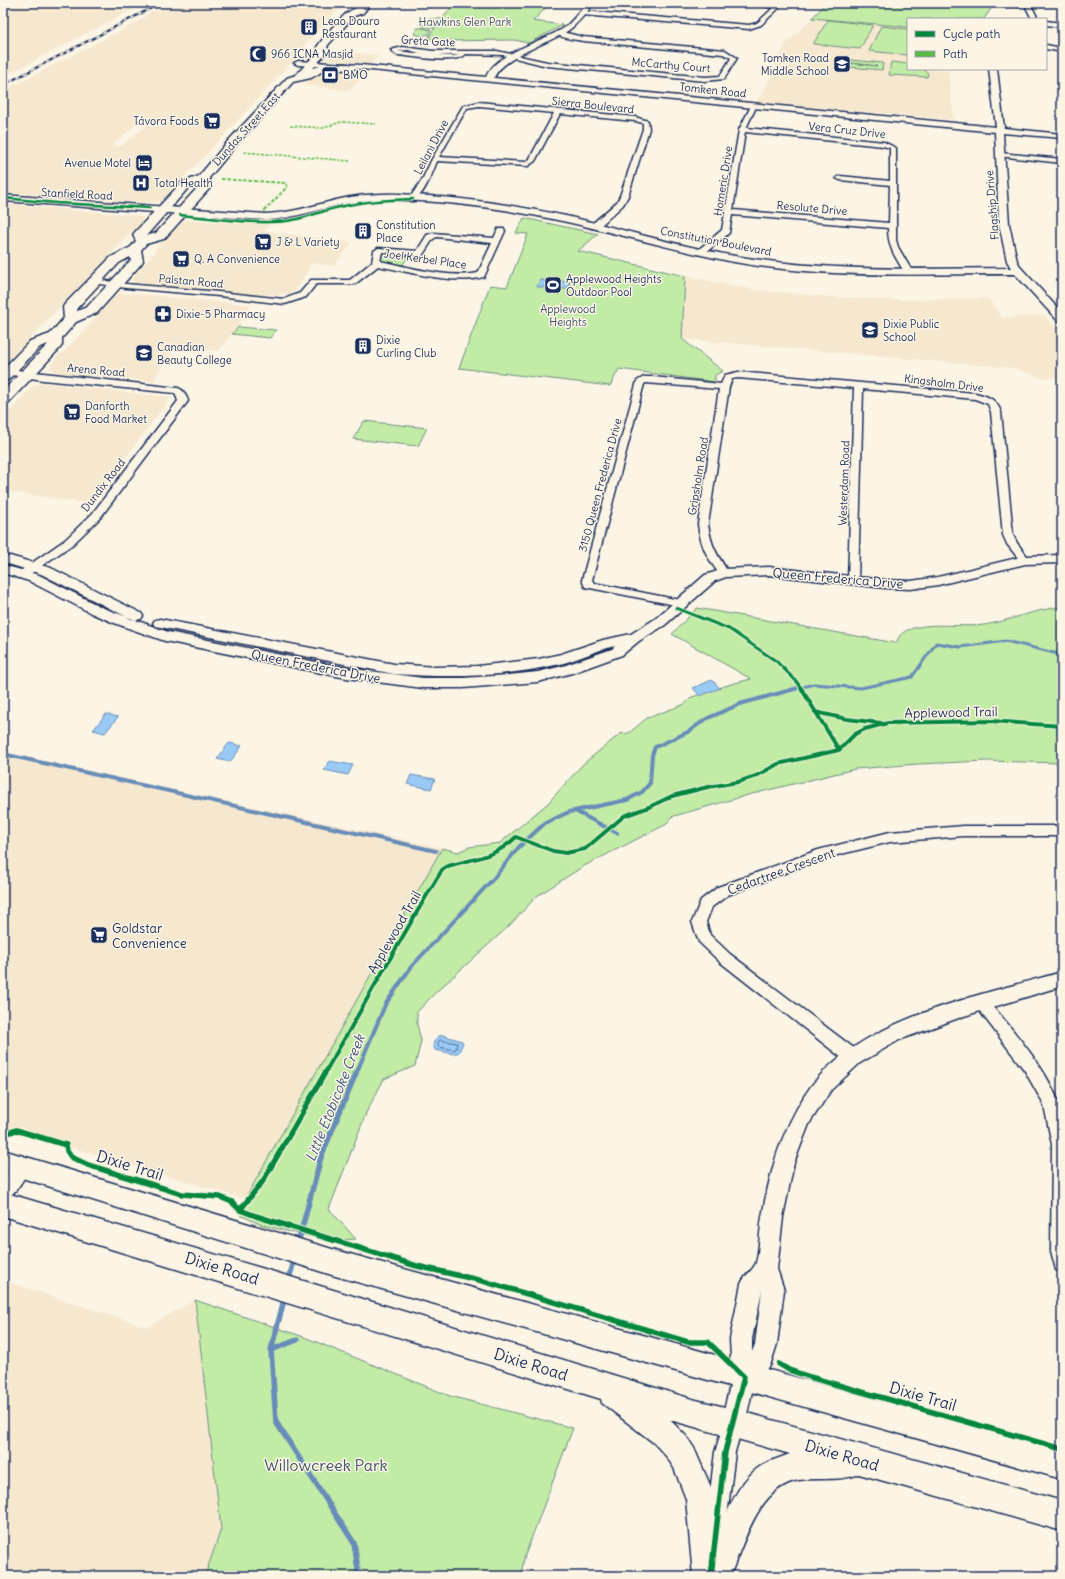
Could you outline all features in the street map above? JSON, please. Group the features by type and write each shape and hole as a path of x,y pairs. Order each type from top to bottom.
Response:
{"main road":[{"name":"Dundas Street East","path":"350,14 347,10 354,3"},
{"name":"Dundas Street East","path":"5,374 35,344 55,337 71,319 92,310 137,261 139,235 185,185 203,178 233,142 324,50 322,47 350,14 360,11 367,3"},
{"path":"303,57 322,47"},
{"name":"Dundas Street East","path":"294,79 286,76 303,57"},
{"path":"294,79 308,76 314,70 321,68 351,67"},
{"name":"Dundas Street East","path":"71,319 70,307 94,281 115,260 160,236 205,187 203,178"},
{"name":"Dundas Street East","path":"3,400 55,345 55,337"},
{"path":"13,1164 332,1262 1062,1465"},
{"name":"Dixie Road","path":"3,1204 221,1268 420,1331 692,1413 733,1423 1062,1516"},
{"path":"603,1386 664,1433 676,1446 684,1458 700,1499 709,1576"},
{"path":"715,1576 744,1507 759,1486 775,1474 798,1466 867,1462"}],"street":[{"path":"492,80 513,56 558,34 570,26 591,3"},
{"path":"582,13 750,27 759,24 776,8 775,6 755,3"},
{"path":"1026,3 1034,18"},
{"path":"1047,23 1062,25"},
{"name":"McCarthy Court","path":"513,56 546,64 706,79 722,78 734,58 725,52 583,39 558,34"},
{"path":"1047,47 1062,50"},
{"name":"Greta Gate","path":"466,52 457,58 448,58 397,53 394,50 406,49 433,53 466,52 499,53 513,56"},
{"name":"Tomken Road","path":"303,57 312,63 361,67"},
{"name":"Tomken Road","path":"312,63 1062,136"},
{"name":"Flagship Drive","path":"992,70 999,130 1004,224 1008,249 1012,261 1018,271 1062,319"},
{"name":"Sierra Boulevard","path":"467,106 479,104 635,119 646,122 646,129 624,196 620,203 595,226"},
{"name":"Homeric Drive","path":"701,252 724,233 729,212 742,130 754,105"},
{"name":"Leilani Drive","path":"414,199 426,180 435,159 467,106"},
{"path":"435,159 528,164 532,161 558,112"},
{"name":"Vera Cruz Drive","path":"742,130 889,145 894,149 892,240 894,247 908,272"},
{"path":"1000,155 1062,161"},
{"path":"840,178 893,183"},
{"name":"Stanfield Road","path":"3,198 112,206 119,210 161,211"},
{"name":"Constitution Boulevard","path":"161,211 265,222 306,217 338,207 367,201 414,199 505,208 595,226 701,252 736,259 797,267 851,271 1018,271"},
{"name":"Resolute Drive","path":"729,212 893,226"},
{"name":"Joel Kerbel Place","path":"376,263 443,274 476,277 481,275 501,230"},
{"name":"Joel Kerbel Place","path":"285,302 303,295 314,282 352,282 376,263 378,251 381,250 413,254 421,252 432,236 452,236 496,241"},
{"name":"Palstan Road","path":"94,281 115,285 219,294 285,302"},
{"name":"Arena Road","path":"5,374 171,390 181,394"},
{"name":"Kingsholm Drive","path":"728,377 738,375 975,396 983,398 994,405 1008,535 1012,544 1025,560"},
{"name":"Gripsholm Road","path":"724,573 709,554 704,542 703,524 724,387 728,377"},
{"name":"3150 Queen Frederica Drive","path":"680,603 606,589 589,584 587,580 640,383 644,380 653,380 724,387"},
{"name":"Westerdam Road","path":"853,581 859,386"},
{"name":"Dundix Road","path":"29,570 68,542 96,516 182,401 181,394"},
{"name":"Queen Frederica Drive","path":"3,559 29,570 67,594 98,611 122,622 166,636 346,673 423,683 463,683 505,681 538,677 567,670 617,652 634,638 660,622 710,578 724,573 769,571 899,585 924,584 1025,560 1062,559"},
{"name":"Queen Frederica Drive","path":"3,569 29,570"},
{"name":"Cedartree Crescent","path":"853,1057 725,958 704,938 699,922 706,904 723,891 818,855 890,836 964,831 1062,831"},
{"path":"709,1576 725,1452 744,1377 762,1358 766,1344 773,1290 766,1269 772,1217 784,1163 801,1120 824,1084 853,1057 892,1034 981,1002 1062,980"},
{"path":"981,1002 1031,1066 1052,1104 1060,1145 1060,1251 1062,1264"},
{"path":"3,1193 13,1164"}],"shaded area":[{"path":"3,3 145,3 3,77"},
{"path":"174,3 345,3 317,31 289,65 204,157 161,201 145,203 3,192 3,91 139,21 152,11 167,9 164,9","holes":["138,123 147,125 121,146 112,145"]},
{"name":"Tomken Road Middle School","path":"812,18 907,27 907,70 948,70 954,120 755,102 763,93 785,45"},
{"path":"334,51 378,55 371,64 327,60"},
{"path":"327,68 369,72 349,91 304,85 316,71"},
{"path":"3,204 133,215 141,216 144,220 3,366"},
{"path":"188,220 271,225 264,231 353,242 334,266 312,263 294,293 277,295 266,294 264,296 134,283 135,282 131,279 155,252 155,249 179,224"},
{"name":"Dixie Public School","path":"685,276 756,290 831,297 902,300 988,298 1002,318 1044,315 1062,334 1062,377 1042,378 1013,368 682,339"},
{"path":"118,293 252,305 219,351 176,346 164,362 154,381 59,373 50,369 51,364 57,356 64,352"},
{"path":"42,383 171,397 91,504 3,491 3,418 34,385"},
{"path":"3,752 442,848 245,1199 3,1127"},
{"path":"3,1280 147,1327 195,1300 221,1529 209,1576 3,1576"}],"green space":[{"name":"Hawkins Glen Park","path":"455,3 550,3 533,21 563,25 529,43 514,40 440,41 428,38 438,23 434,28 422,28 431,30 429,34 421,36 414,34 417,28 421,28 429,19 442,19"},
{"path":"826,3 1020,3 1022,8 993,6 985,18 907,18 907,27 812,18"},
{"path":"828,20 873,25 860,49 813,44"},
{"path":"881,26 907,29 907,55 869,51"},
{"path":"851,60 883,63 882,70 848,67"},
{"path":"891,62 907,64 907,70 924,70 928,73 927,77 889,75"},
{"name":"Applewood Heights","path":"524,218 598,234 578,251 685,276 682,339 723,371 715,375 715,382 619,369 610,386 459,368 490,285 507,287 528,234 516,233"},
{"path":"385,253 408,257 402,266 377,263"},
{"path":"238,327 276,330 270,338 232,334"},
{"path":"364,421 427,428 418,446 353,439"},
{"path":"1062,607 1062,763 986,761 855,769 748,795 671,817 667,824 584,866 537,896 508,927 435,993 417,1012 417,1024 421,1041 415,1066 384,1079 367,1111 329,1209 356,1239 329,1241 262,1225 240,1215 244,1207 245,1199 442,848 458,852 469,847 500,843 547,804 583,764 620,734 629,733 647,718 685,704 692,697 751,679 672,634 697,608 896,643 902,634 916,627 935,625 984,625 1042,610"},
{"name":"Willowcreek Park","path":"195,1300 304,1337 450,1396 573,1428 524,1558 521,1576 205,1576 221,1529"}],"water":[{"name":"Applewood Heights Outdoor Pool","path":"540,280 570,282 567,289 537,287"},
{"path":"712,680 720,688 700,696 693,688"},
{"path":"106,714 118,717 105,733 93,730"},
{"path":"229,743 242,746 230,762 217,759"},
{"path":"329,761 353,765 348,775 324,770"},
{"path":"411,775 435,779 431,789 407,784"},
{"path":"442,1035 462,1041 463,1043 459,1052 454,1054 435,1050 433,1044 437,1037"}],"waterway":[{"name":"Little Etobicoke Creek","path":"795,689 814,684 861,688 912,677 936,643 960,647 1006,641 1062,655"},
{"name":"Little Etobicoke Creek","path":"356,1074 385,1005 411,967 493,879 519,847 545,823 569,812 627,800 642,792 650,783 652,755 655,747 688,732 706,719 740,704 798,688"},
{"path":"3,754 436,851"},
{"path":"575,811 617,833"},
{"name":"Little Etobicoke Creek","path":"298,1243 321,1157 356,1073"},
{"name":"Little Etobicoke Creek","path":"288,1282 295,1258"},
{"name":"Little Etobicoke Creek","path":"271,1350 285,1296"},
{"path":"271,1350 297,1340"},
{"name":"Little Etobicoke Creek","path":"271,1350 276,1422 354,1543 359,1576"}],"railway":[{"path":"3,85 161,3"}],"marked path":[{"path":"290,126 323,128 341,122 376,124"},
{"path":"244,152 350,161"},
{"path":"221,179 286,183 287,187 265,210 264,213"}],"cycle path":[{"path":"3,198 57,203 150,208"},
{"path":"180,215 265,222 280,221 293,220 338,207 367,201 413,199"},
{"path":"676,608 729,629 776,661 797,682 839,750"},
{"path":"815,712 847,719 881,723"},
{"name":"Applewood Trail","path":"240,1210 263,1181 396,950 416,912 442,870 448,866 493,855 508,845 516,837 553,851 566,853 585,849 624,816 649,807 672,796 708,787 738,782 756,776 778,764 839,750 855,734 865,729 888,723 991,721 1062,726"},
{"name":"Dixie Trail","path":"3,1135 16,1130 66,1145 67,1151 71,1157 88,1165 182,1194 220,1197 232,1202 240,1210 256,1216 417,1266 483,1281 688,1342 708,1342 744,1377 725,1452 711,1576"},
{"name":"Dixie Trail","path":"779,1364 789,1370 810,1377 1062,1449"}],"place":[{"name":"Leao Douro Restaurant","path":"309,27"},
{"name":"966 ICNA Masjid","path":"258,54"},
{"name":"Tomken Road Middle School","path":"842,64"},
{"name":"BMO","path":"330,75"},
{"name":"Távora Foods","path":"212,121"},
{"name":"Avenue Motel","path":"144,163"},
{"name":"Total Health","path":"141,183"},
{"name":"Constitution Place","path":"363,231"},
{"name":"J & L Variety","path":"263,242"},
{"name":"Q. A Convenience","path":"181,259"},
{"name":"Applewood Heights Outdoor Pool","path":"553,285"},
{"name":"Dixie-5 Pharmacy","path":"163,314"},
{"name":"Dixie Public School","path":"870,330"},
{"name":"Dixie Curling Club","path":"363,346"},
{"name":"Canadian Beauty College","path":"144,353"},
{"name":"Danforth Food Market","path":"72,412"},
{"name":"Goldstar Convenience","path":"99,935"}]}
